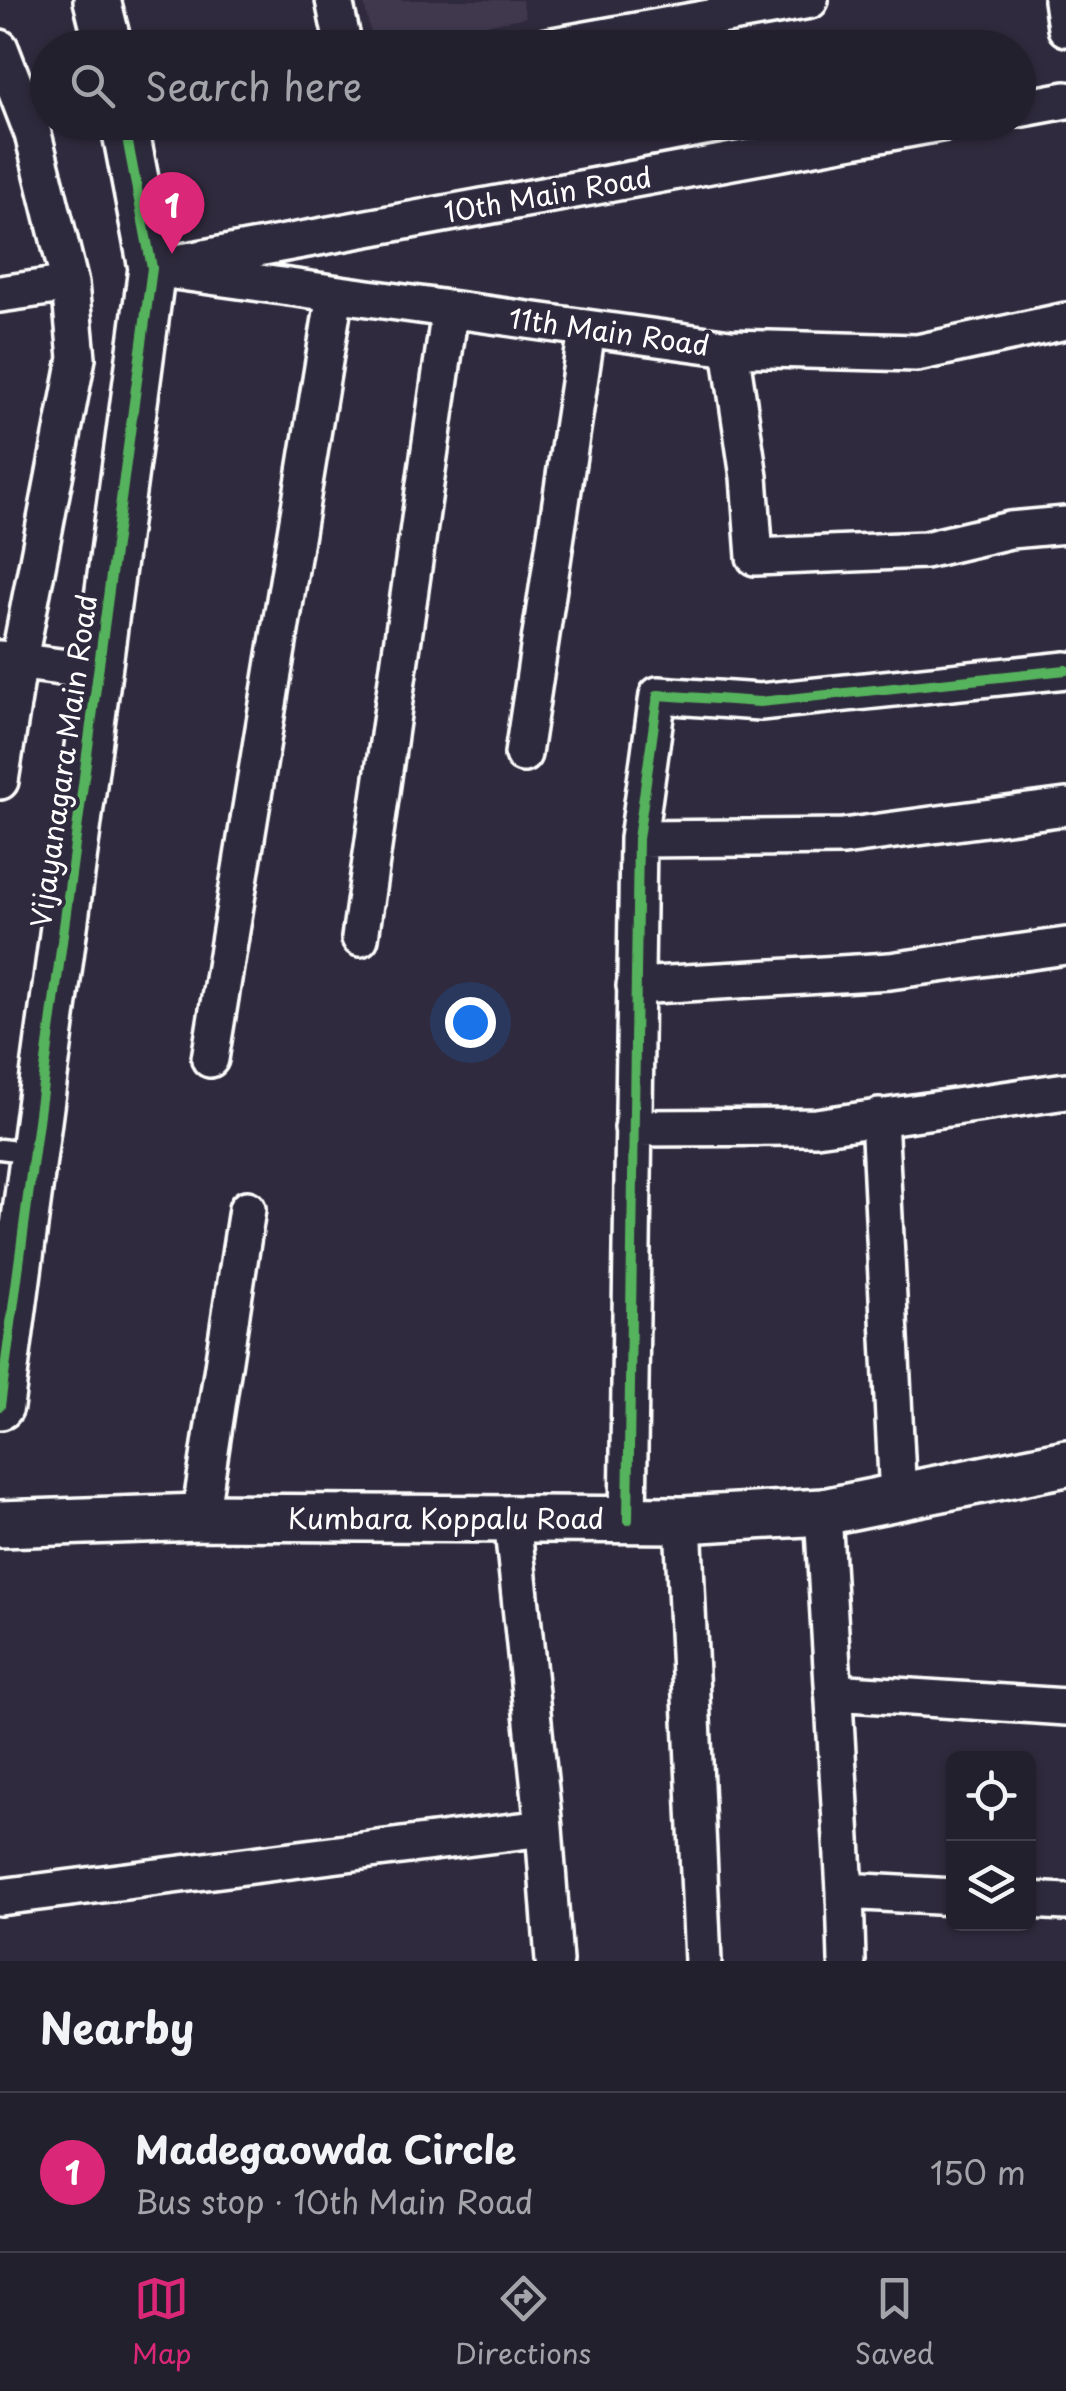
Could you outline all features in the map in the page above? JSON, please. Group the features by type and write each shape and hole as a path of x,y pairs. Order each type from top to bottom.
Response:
{"street":[{"path":"97,0 104,30"},
{"path":"334,0 340,30"},
{"path":"642,30 810,0"},
{"path":"1062,0 1066,28"},
{"path":"0,48 16,137 70,284 76,358 9,659 0,781"},
{"path":"1036,106 1066,100"},
{"name":"Vijayanagara Main Road","path":"0,1406 17,1151 98,672 152,268 127,140"},
{"name":"10th Main Road","path":"152,268 847,140"},
{"name":"11th Main Road","path":"152,268 730,348 917,352 1066,321"},
{"path":"0,294 70,284"},
{"path":"210,1059 335,294"},
{"path":"360,938 450,310"},
{"path":"522,754 588,330"},
{"path":"730,348 749,478 755,557 924,550 1010,530 1066,524"},
{"path":"9,659 98,672"},
{"path":"628,1520 638,839 658,696 760,702 1066,670"},
{"path":"638,839 843,838 1066,807"},
{"path":"635,986 890,971 1066,946"},
{"path":"633,1128 816,1127 1066,1090"},
{"path":"880,1117 898,1498"},
{"path":"200,1517 248,1209"},
{"name":"Kumbara Koppalu Road","path":"0,1524 200,1517 683,1520 823,1512 1066,1463"},
{"path":"823,1512 846,1961"},
{"path":"512,1519 554,1961"},
{"path":"683,1520 703,1961"},
{"path":"833,1692 1066,1706"},
{"path":"0,1897 544,1828"},
{"path":"845,1892 946,1896"},
{"path":"1036,1900 1066,1902"}],"shaded area":[{"path":"363,0 522,0 526,17 460,30 370,30"}],"cycle path":[{"path":"0,1406 152,268 127,140"},
{"path":"628,1520 638,839 658,695 760,702 1066,670"}],"place":[{"name":"Madegaowda Circle","path":"172,254"}]}
